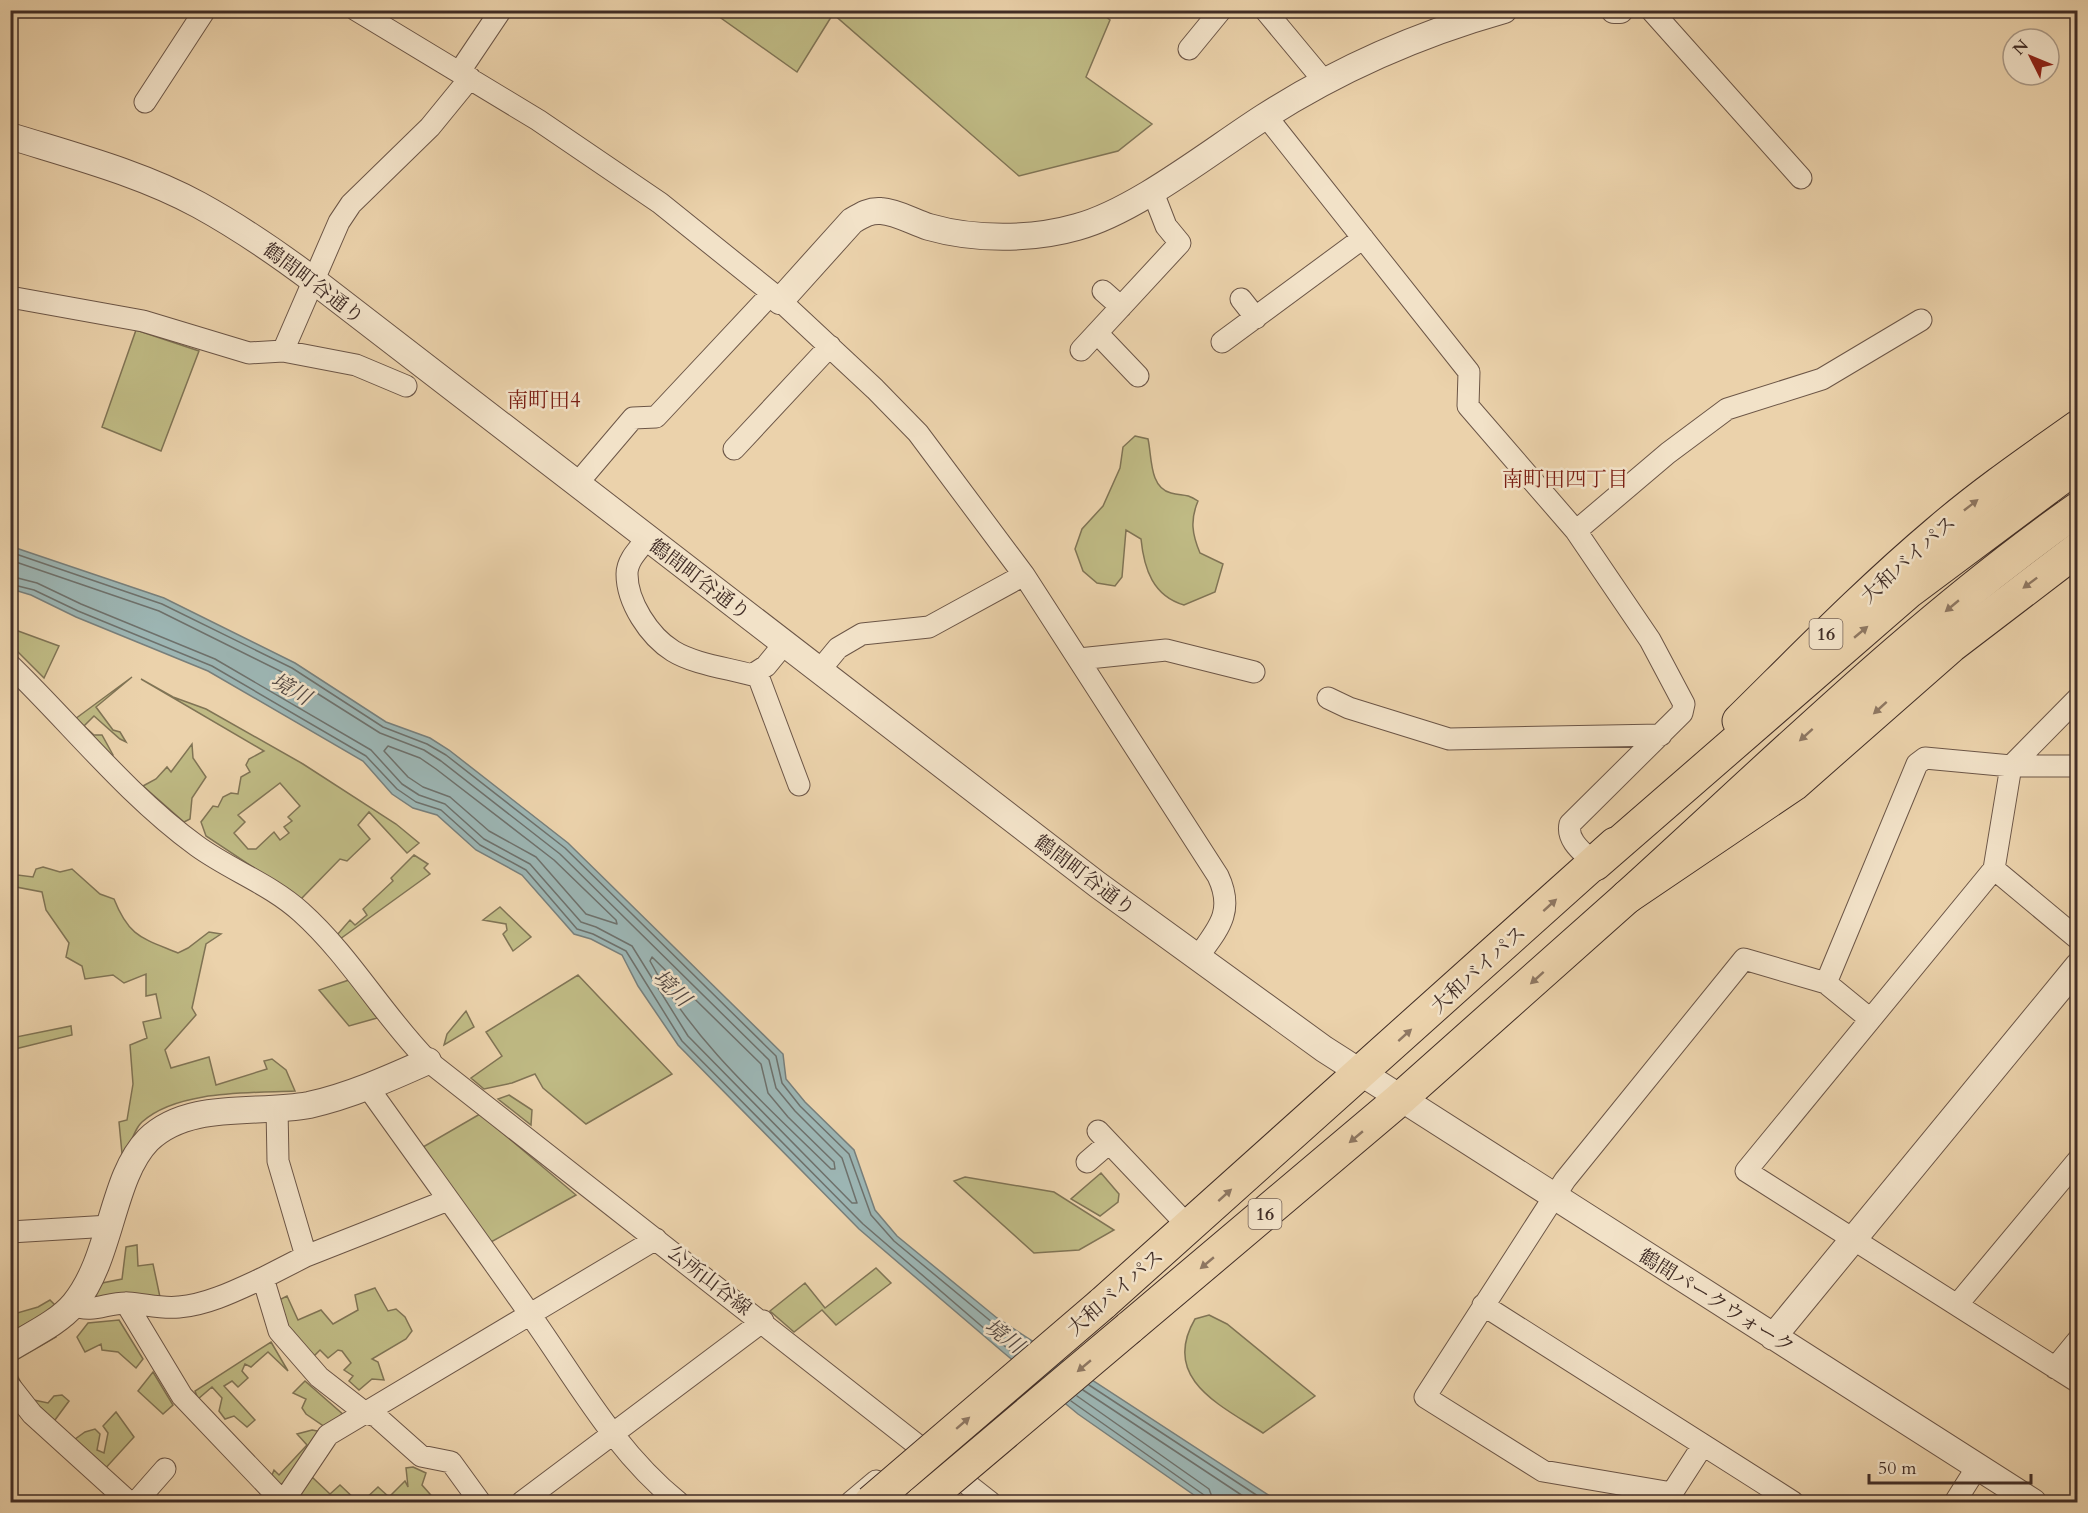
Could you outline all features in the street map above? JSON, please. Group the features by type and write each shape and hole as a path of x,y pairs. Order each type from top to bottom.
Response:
{"highway":[{"name":"大和バイパス","path":"871,1503 1102,1304 1595,864 1839,621 1900,565 2008,476 2078,427"},
{"path":"1595,864 1899,600 2027,501 2078,465"},
{"path":"1627,897 1933,621 2047,530 2078,509"},
{"name":"大和バイパス","path":"923,1503 1400,1100 1627,897 1794,784 1951,646 2078,549"}],"street":[{"path":"145,102 205,10"},
{"path":"356,10 465,75 652,197 776,297 830,346 918,433 1024,575 1225,891 1226,906 1222,921 1197,958"},
{"path":"283,351 339,222 351,204 430,127 465,75 501,10"},
{"path":"1189,49 1221,10"},
{"path":"1265,10 1324,81"},
{"path":"576,484 633,418 656,417 852,221 867,212 882,211 930,227 999,236 1038,234 1077,227 1114,213 1266,116 1324,81 1373,56 1504,10"},
{"path":"1614,10 1620,10"},
{"path":"1651,10 1802,178"},
{"path":"1266,116 1469,372 1468,406 1576,531 1650,640 1684,705 1682,713 1661,735 1569,824 1570,838 1595,864"},
{"name":"鶴間町谷通り","path":"10,136 110,167 198,205 249,235 314,280 819,671 1197,958 1400,1100"},
{"path":"1081,350 1180,243 1166,226 1152,190"},
{"path":"1222,342 1363,238"},
{"path":"1103,291 1120,307"},
{"path":"10,297 142,321 249,353 283,351 356,365 406,386"},
{"path":"1241,298 1256,318"},
{"path":"1576,531 1668,453 1727,409 1822,379 1921,320"},
{"path":"1097,333 1138,376"},
{"path":"734,449 830,346"},
{"path":"646,538 629,563 627,575 633,600 648,629 673,651 752,675 766,666 784,644"},
{"path":"819,671 838,648 862,634 929,627 1024,575"},
{"path":"1079,659 1166,650 1254,672"},
{"name":"公所山谷線","path":"10,665 129,788 189,839 300,910 335,946 398,1030 428,1060 763,1321 990,1503"},
{"path":"757,673 799,785"},
{"path":"2078,698 2011,766 1994,868 1746,1171 2078,1382"},
{"path":"1328,699 1449,739 1661,735"},
{"path":"1826,983 1917,764 1925,758 2011,766 2078,766"},
{"path":"1994,868 2078,939"},
{"path":"1703,1445 1672,1493 1543,1471 1425,1397 1552,1197 1744,958 1826,983 1870,1018"},
{"path":"1773,1337 2078,966"},
{"path":"10,1348 60,1317 73,1305 90,1280 132,1165 148,1141 175,1121 219,1112 309,1105 367,1086 428,1060"},
{"path":"367,1086 530,1314 612,1437 648,1478 678,1503"},
{"name":"鶴間パークウォーク","path":"1400,1100 2033,1503"},
{"path":"277,1107 278,1161 306,1257"},
{"path":"1087,1162 1104,1137 1189,1227"},
{"path":"1957,1305 2078,1160"},
{"path":"73,1305 84,1310 126,1303 152,1308 181,1307 222,1296 306,1257 448,1200"},
{"path":"10,1232 110,1227"},
{"path":"126,1303 182,1396 283,1502 328,1435 656,1239"},
{"path":"263,1278 279,1331 319,1377 364,1412 376,1416 421,1456 451,1462 480,1503"},
{"path":"1483,1305 1793,1503"},
{"path":"522,1503 763,1321"},
{"path":"2055,1368 2078,1340"},
{"path":"10,1386 33,1414 129,1503"},
{"path":"851,1503 917,1445"},
{"path":"1955,1503 1977,1467"},
{"path":"136,1503 165,1469"},
{"path":"946,1503 967,1485"}],"shaded area":[{"path":"810,10 816,14 819,10 1099,11 1110,20 1086,77 1152,124 1118,151 1019,176 833,14 797,72 711,11"},
{"path":"136,330 199,351 161,451 102,427"},
{"path":"1135,436 1148,439 1153,470 1159,485 1171,493 1198,501 1193,527 1200,553 1223,564 1215,592 1184,605 1173,601 1158,588 1148,571 1141,539 1126,530 1122,577 1115,586 1097,583 1083,571 1075,549 1082,529 1103,506 1120,468 1123,447"},
{"path":"10,628 59,646 44,678 11,645"},
{"path":"132,677 96,707 113,730 120,732 126,742 94,716 84,726 94,735 102,735 113,755 111,758 75,719"},
{"path":"141,679 173,697 206,709 303,764 396,824 419,843 407,853 369,812 358,825 370,839 347,861 340,859 301,899 206,836 201,822 213,806 218,807 223,797 231,793 238,794 241,777 250,772 246,765 249,759 264,751","holes":["280,783 300,806 288,817 292,821 284,827 289,833 280,840 274,832 256,849 248,849 234,833 245,822 238,815"]},
{"path":"192,744 193,758 206,777 192,798 190,819 184,822 143,786 156,779 167,767 171,772"},
{"path":"414,855 428,864 424,868 430,874 340,939 337,935 350,920 355,925 367,915 363,909 393,881 391,878"},
{"path":"43,867 60,872 72,869 100,894 114,899 125,921 138,935 178,953 209,932 221,934 206,944 192,1008 196,1015 165,1050 171,1068 209,1057 216,1085 267,1069 264,1061 272,1059 286,1070 295,1091 215,1095 174,1104 142,1122 133,1136 123,1164 119,1122 127,1120 133,1084 130,1045 147,1038 143,1022 161,1018 156,994 146,996 146,974 124,983 113,975 85,979 82,966 66,957 69,943 46,910 42,892 11,886 10,874 33,877 36,869"},
{"path":"500,907 531,937 513,951 503,934 507,930 506,924 483,920"},
{"path":"578,975 672,1074 586,1124 543,1088 535,1074 512,1083 484,1089 471,1078 502,1056 486,1032"},
{"path":"349,980 377,1018 349,1026 319,990"},
{"path":"466,1011 474,1027 444,1045 447,1034"},
{"path":"71,1026 72,1035 11,1050 11,1038"},
{"path":"509,1095 532,1110 531,1125 498,1099"},
{"path":"480,1114 576,1195 491,1242 423,1147"},
{"path":"1101,1173 1119,1194 1118,1202 1100,1216 1071,1199"},
{"path":"965,1177 1054,1192 1114,1230 1079,1250 1034,1253 954,1181"},
{"path":"137,1245 138,1266 153,1264 160,1297 87,1302 97,1284 122,1279 126,1247"},
{"path":"876,1268 891,1283 836,1325 822,1310 794,1332 770,1311 805,1283 825,1308"},
{"path":"375,1288 388,1311 396,1309 405,1317 412,1331 406,1339 372,1359 378,1362 384,1380 372,1379 359,1390 349,1381 353,1376 344,1370 351,1363 342,1351 338,1350 328,1358 320,1350 306,1364 273,1303 287,1296 298,1320 321,1310 333,1324 358,1310 355,1295"},
{"path":"50,1300 57,1307 11,1332 10,1308 14,1314 38,1307"},
{"path":"1209,1315 1227,1324 1315,1396 1263,1433 1214,1401 1200,1388 1190,1374 1185,1358 1186,1340 1195,1319"},
{"path":"119,1320 143,1359 136,1368 118,1352 102,1350 101,1344 85,1352 77,1337 88,1323"},
{"path":"54,1332 56,1337 11,1363 11,1357"},
{"path":"271,1342 288,1371 268,1352 251,1367 245,1364 242,1371 248,1378 238,1387 232,1381 224,1386 255,1420 247,1427 234,1416 225,1419 219,1411 222,1398 212,1387 198,1399 195,1391"},
{"path":"11,1363 29,1399 48,1403 54,1396 62,1395 69,1401 52,1424 11,1382"},
{"path":"153,1372 173,1405 163,1414 138,1391"},
{"path":"305,1381 346,1417 328,1429 306,1414 302,1408 306,1399 293,1393"},
{"path":"116,1412 134,1437 103,1471 71,1442 85,1432 95,1429 100,1434 97,1450 104,1453 108,1433 103,1426"},
{"path":"312,1430 323,1432 284,1485 276,1483 272,1475 274,1470 279,1475 307,1445 297,1434"},
{"path":"413,1467 426,1473 422,1485 437,1502 362,1502 378,1487 389,1497 405,1481 408,1487 406,1468"},
{"path":"312,1477 330,1494 340,1485 358,1502 292,1502"}],"water":[{"name":"境川","path":"10,546 164,598 295,663 386,722 430,738 449,750 568,843 783,1054 786,1079 805,1102 854,1150 875,1210 897,1236 997,1318 1279,1502 1204,1502 1078,1414 859,1229 678,1045 638,986 622,955 591,939 574,934 522,875 476,850 437,815 413,808 392,794 363,761 208,671 76,617 31,595 11,589"}],"district":[{"name":"南町田4","path":"544,400"},
{"name":"南町田四丁目","path":"1565,479"}]}
